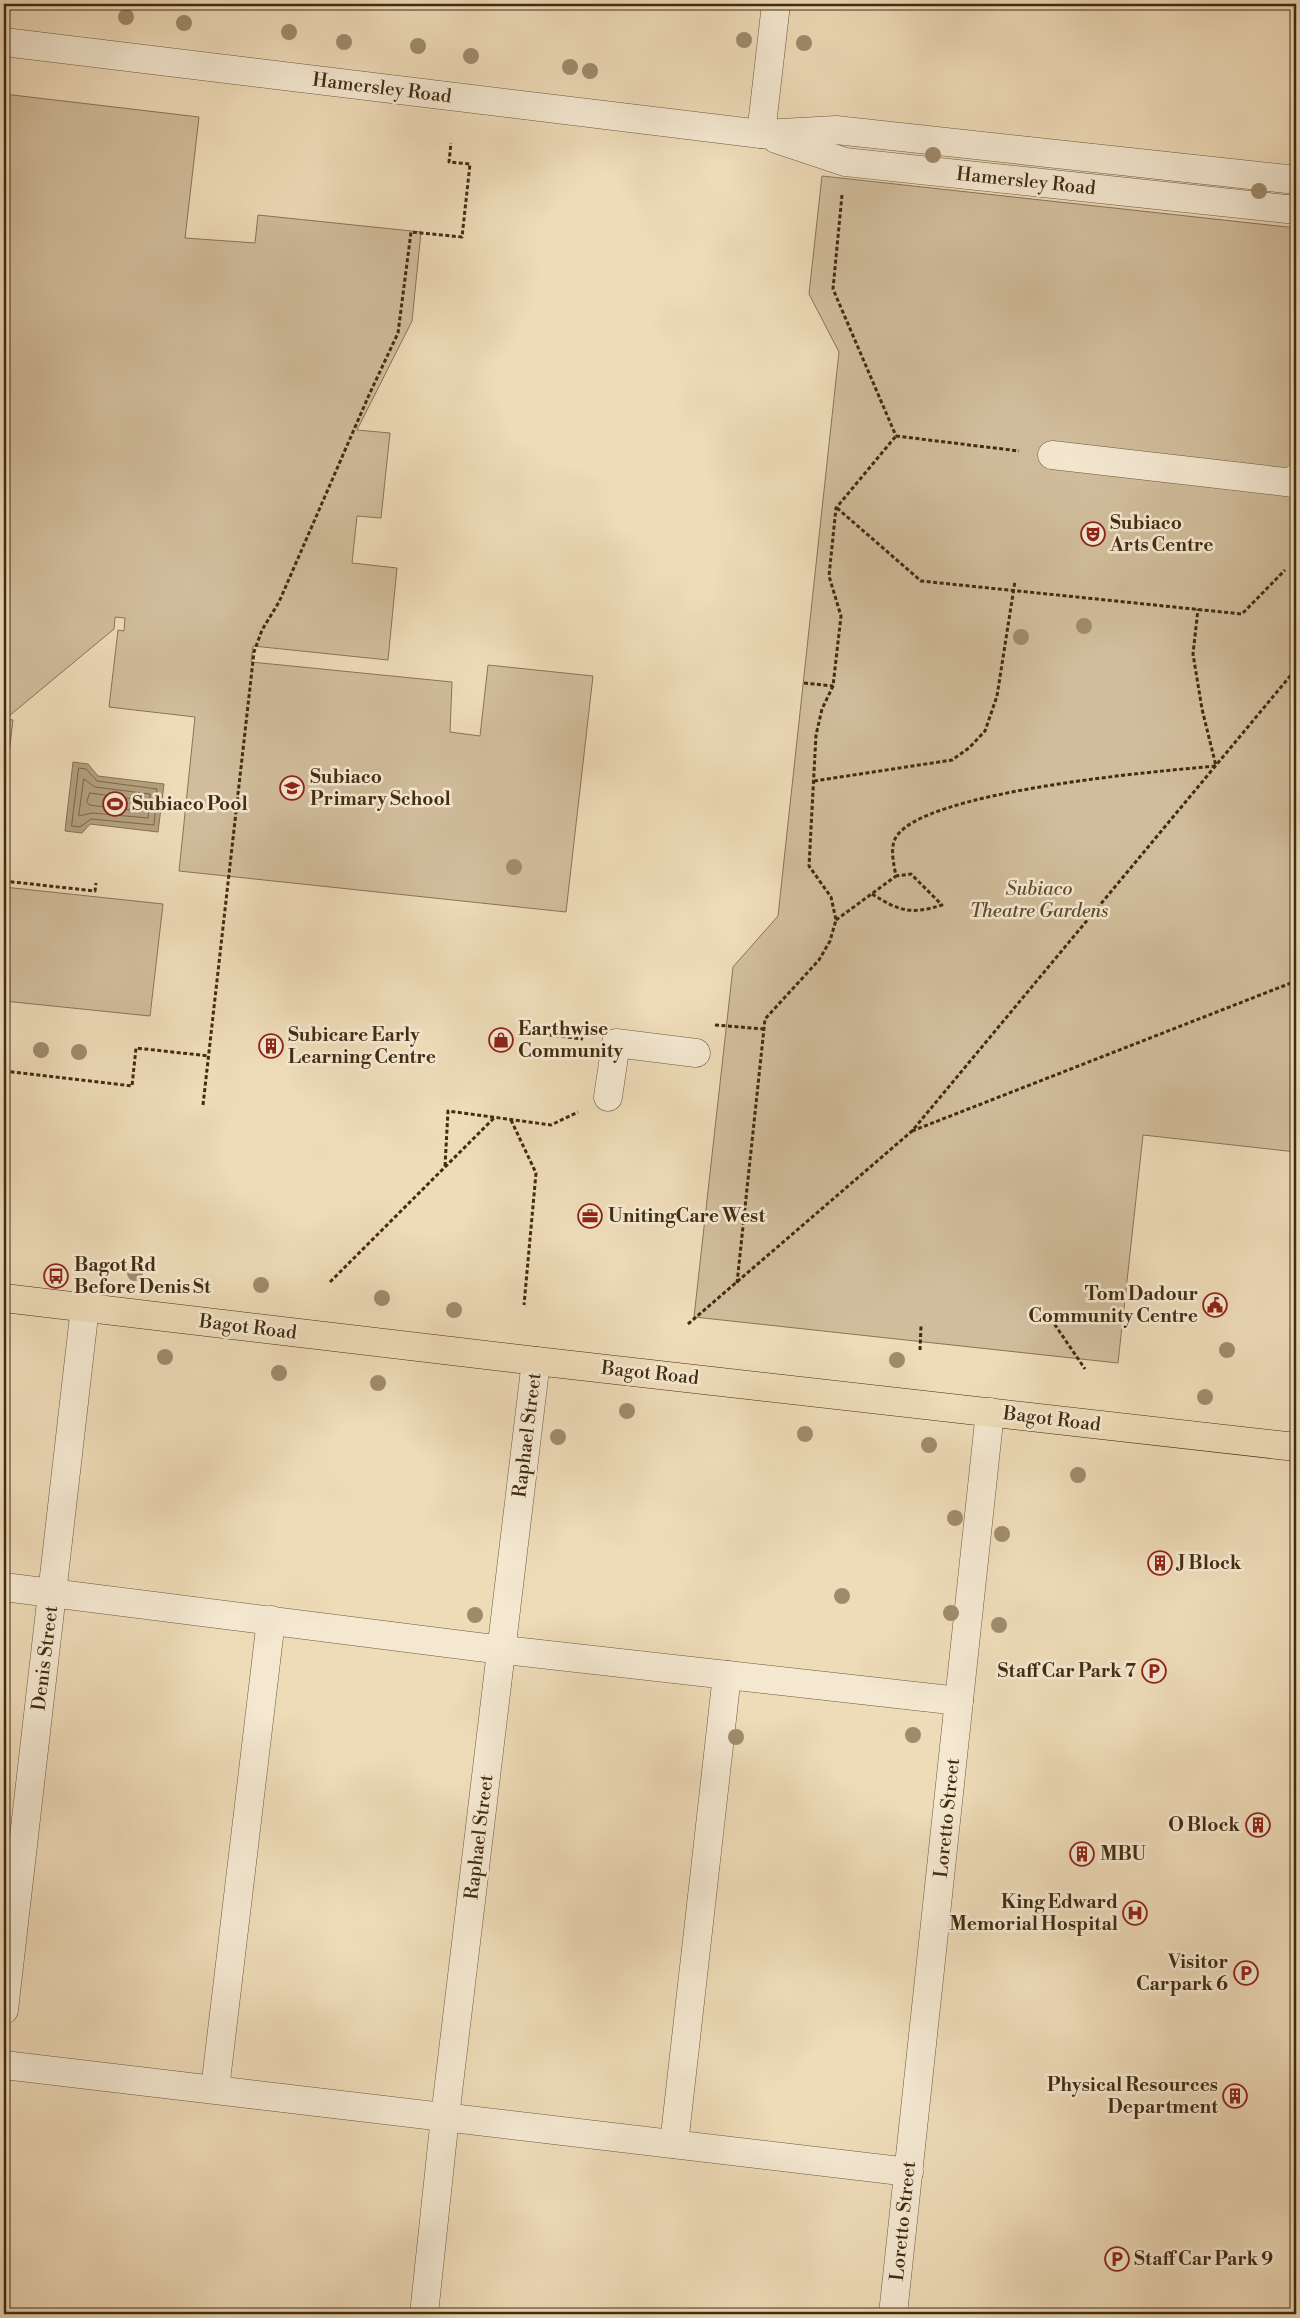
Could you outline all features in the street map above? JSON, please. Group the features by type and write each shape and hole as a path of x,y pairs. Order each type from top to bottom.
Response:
{"main road":[{"name":"Bagot Road","path":"4,1298 536,1361 1296,1447"}],"street":[{"path":"761,134 776,4"},
{"name":"Hamersley Road","path":"4,42 761,134 836,130 1296,180"},
{"name":"Hamersley Road","path":"761,134 845,162 1296,210"},
{"path":"1052,455 1294,483 1296,478"},
{"path":"608,1096 616,1043 696,1053"},
{"name":"Denis Street","path":"4,2010 85,1307"},
{"name":"Raphael Street","path":"424,2314 445,2117 536,1361"},
{"name":"Loretto Street","path":"893,2314 990,1412"},
{"path":"4,1587 501,1649 959,1700"},
{"path":"215,2089 271,1620"},
{"path":"674,2144 727,1675"},
{"path":"4,2065 908,2172"}],"path":[{"path":"203,1105 254,652 262,630 279,602 398,333 410,232 462,237 470,164 449,162 450,143"},
{"path":"842,189 833,289 896,436"},
{"path":"896,436 1052,455"},
{"path":"737,1282 765,1019 819,960 830,941 836,920 831,896 809,866 816,735 822,709 833,686 841,616 830,576 836,508 896,436"},
{"path":"836,508 921,580 1242,614 1285,570"},
{"path":"814,781 952,760 969,748 985,731 997,696 1015,581"},
{"path":"1198,609 1193,654 1202,709 1216,766"},
{"path":"688,1324 912,1131 1296,669"},
{"path":"804,683 833,686"},
{"path":"896,876 893,854 895,839 904,828 920,818 958,805 1022,790 1100,778 1216,766"},
{"path":"836,920 896,876 912,874 942,905 922,912 904,910 891,906 872,894"},
{"path":"4,881 95,891 96,883"},
{"path":"912,1131 1296,981"},
{"path":"713,1024 764,1029"},
{"path":"542,1034 616,1043"},
{"path":"4,1071 132,1086 136,1048 208,1056"},
{"path":"446,1166 448,1110 551,1125 608,1096"},
{"path":"330,1282 495,1117"},
{"path":"511,1120 536,1173 524,1305"},
{"path":"1051,1319 1085,1370"},
{"path":"920,1350 921,1326"}],"green space":[{"name":"Subiaco Primary School","path":"4,94 199,117 185,238 255,243 258,215 421,232 412,321 357,430 390,433 381,518 357,516 352,563 397,568 388,660 253,646 251,662 452,682 450,732 480,736 488,665 593,676 566,912 179,871 195,717 109,707 118,630 124,631 125,618 115,617 114,629 9,716 4,716 4,347 10,337 4,336"},
{"name":"Subiaco Theatre Gardens","path":"822,176 1296,228 1296,1152 1143,1135 1118,1363 694,1317 733,967 778,916 839,352 809,294"},
{"path":"4,719 13,720 4,796"},
{"path":"4,887 163,904 150,1016 4,1001"}],"water":[{"name":"Subiaco Pool","path":"73,762 88,764 98,776 164,784 158,832 90,824 82,833 65,831"}],"place":[{"name":"Subiaco Arts Centre","path":"1093,534"},
{"name":"Subiaco Primary School","path":"292,788"},
{"name":"Subiaco Pool","path":"115,804"},
{"name":"Earthwise Community","path":"501,1040"},
{"name":"Subicare Early Learning Centre","path":"271,1046"},
{"name":"UnitingCare West","path":"590,1216"},
{"name":"Bagot Rd Before Denis St","path":"56,1276"},
{"name":"Tom Dadour Community Centre","path":"1215,1305"},
{"name":"J Block","path":"1160,1563"},
{"name":"Staff Car Park 7","path":"1154,1671"},
{"name":"O Block","path":"1258,1825"},
{"name":"MBU","path":"1082,1854"},
{"name":"King Edward Memorial Hospital","path":"1135,1913"},
{"name":"Visitor Carpark 6","path":"1246,1973"},
{"name":"Physical Resources Department","path":"1235,2096"},
{"name":"Staff Car Park 9","path":"1117,2259"}]}
